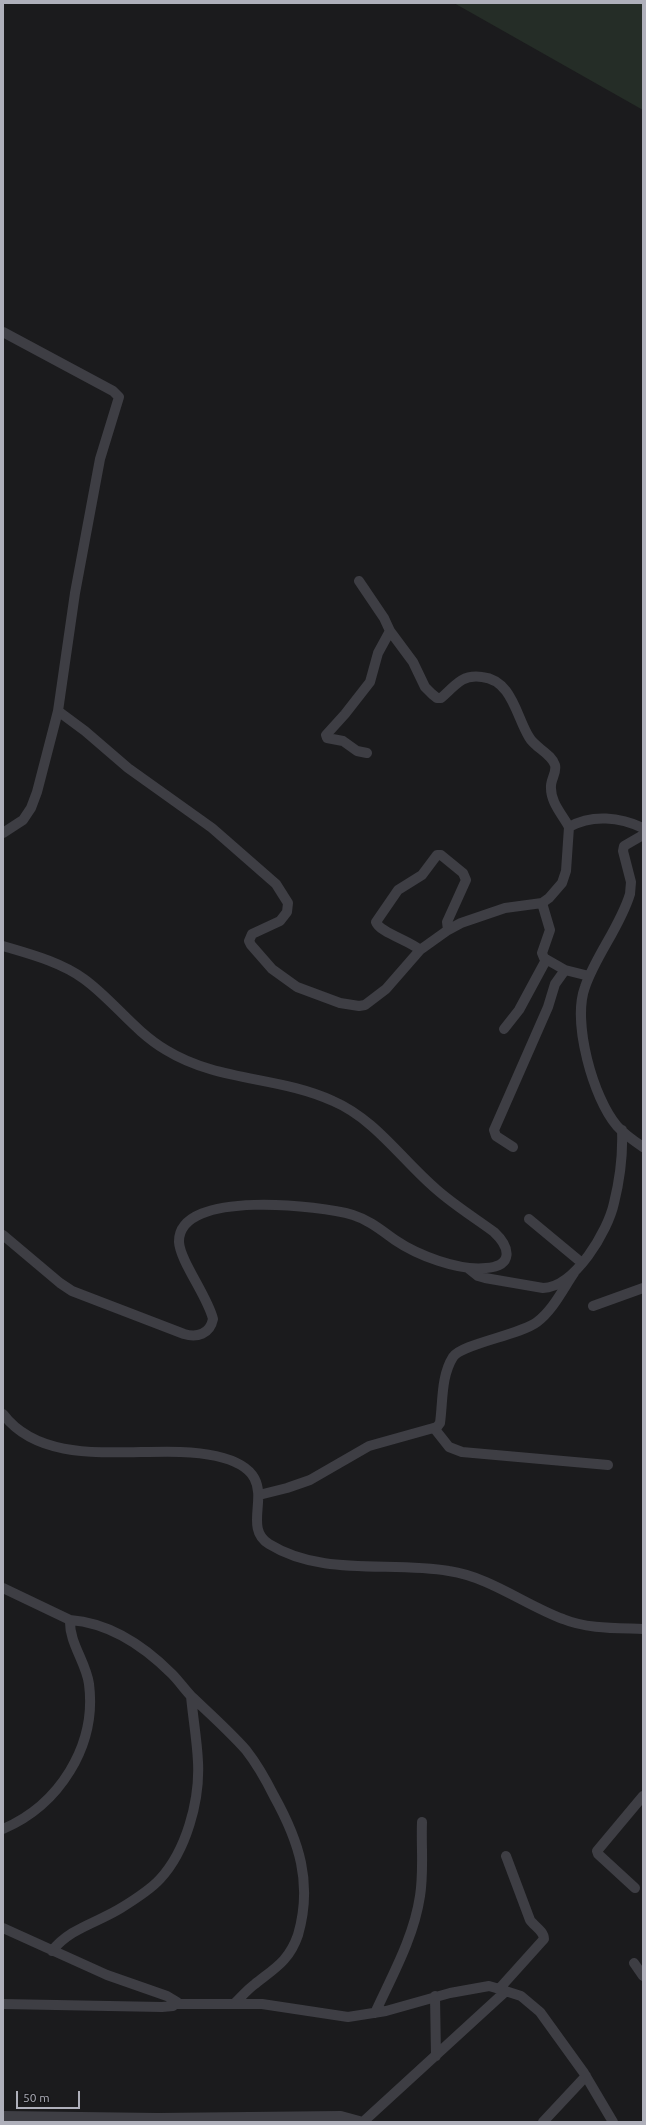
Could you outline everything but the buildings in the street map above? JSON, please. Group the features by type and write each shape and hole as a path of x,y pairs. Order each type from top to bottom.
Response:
{"street":[{"path":"3,332 113,391 119,397 100,459 75,593 58,711 32,808 23,820 3,833"},
{"path":"58,711 85,731 128,768 212,828 276,884 288,903 288,912 280,921 252,934 249,941 272,969 297,987 340,1002 359,1006 365,1005 386,989 420,950 448,930 461,923 505,908 542,903 558,888 564,877 568,864 567,841 569,827 558,810 551,792 552,781 556,772 554,764 532,742 505,689 495,680 485,677 470,676 456,684 442,698 437,698 425,687 412,662 390,631 384,618 359,581"},
{"path":"367,753 357,751 343,741 327,738 326,735 345,714 370,682 378,653 390,631"},
{"path":"569,827 582,820 602,818 620,821 643,828"},
{"path":"643,835 624,846 623,851 631,882 630,894 589,976 582,1003 583,1037 596,1087 606,1108 622,1130 643,1147"},
{"path":"420,950 411,943 379,928 376,922 398,890 422,875 434,858 441,855 463,873 466,880 447,922 448,930"},
{"path":"542,903 550,930 542,953 546,960 565,970 589,976"},
{"path":"3,946 63,966 74,972 112,1004 149,1039 191,1064 222,1074 253,1078 319,1095 334,1101 365,1120 435,1189 502,1240 508,1252 506,1258 501,1264 492,1268 468,1268 416,1251 395,1240 370,1222 342,1212 318,1208 267,1204 214,1210 201,1214 191,1221 183,1229 179,1241 183,1255 213,1319 205,1332 200,1335 189,1335 72,1291 60,1283 3,1235"},
{"path":"504,1029 519,1010 546,960"},
{"path":"512,1147 496,1136 494,1130 548,1007 555,984 565,970"},
{"path":"259,1495 310,1480 369,1446 434,1428 440,1423 445,1382 455,1354 467,1347 524,1330 536,1323 551,1309 574,1273 594,1247 612,1210 622,1163 622,1130"},
{"path":"529,1219 582,1263"},
{"path":"468,1268 478,1276 485,1278 543,1288 549,1288 574,1273"},
{"path":"594,1306 643,1288"},
{"path":"3,1414 24,1432 41,1442 58,1447 99,1452 188,1451 228,1459 240,1464 250,1471 256,1481 259,1495 257,1528 261,1536 271,1546 291,1554 342,1565 451,1571 484,1582 565,1620 600,1626 643,1629"},
{"path":"434,1428 449,1447 462,1452 608,1465"},
{"path":"3,1588 70,1620 82,1621 130,1638 171,1674 191,1696 228,1731 253,1760 291,1829 302,1861 304,1876 303,1909 295,1941 281,1964 267,1977 255,1984 235,2003"},
{"path":"3,1829 24,1819 38,1809 71,1771 82,1746 88,1712 89,1684 71,1636 70,1620"},
{"path":"52,1952 63,1939 73,1932 116,1911 153,1885 162,1876 176,1854 191,1816 197,1783 198,1762 191,1696"},
{"path":"636,1888 598,1854 597,1851 643,1796"},
{"path":"375,2013 397,1966 418,1904 421,1888 422,1822"},
{"path":"3,2116 303,2120 341,2116 363,2122 436,2056 503,1990 544,1939 542,1932 534,1927 530,1920 506,1856"},
{"path":"3,1928 52,1952 115,1978 171,1998 176,2001 177,2004"},
{"path":"634,1963 643,1976"},
{"path":"3,2004 162,2007 174,2006 177,2004 235,2003 282,2006 339,2017 375,2013 434,1996 489,1986 525,1998 540,2012 586,2076 613,2122"},
{"path":"434,1996 436,2056"},
{"path":"543,2122 586,2076"}],"shaded area":[{"path":"454,3 643,3 643,110"}]}
